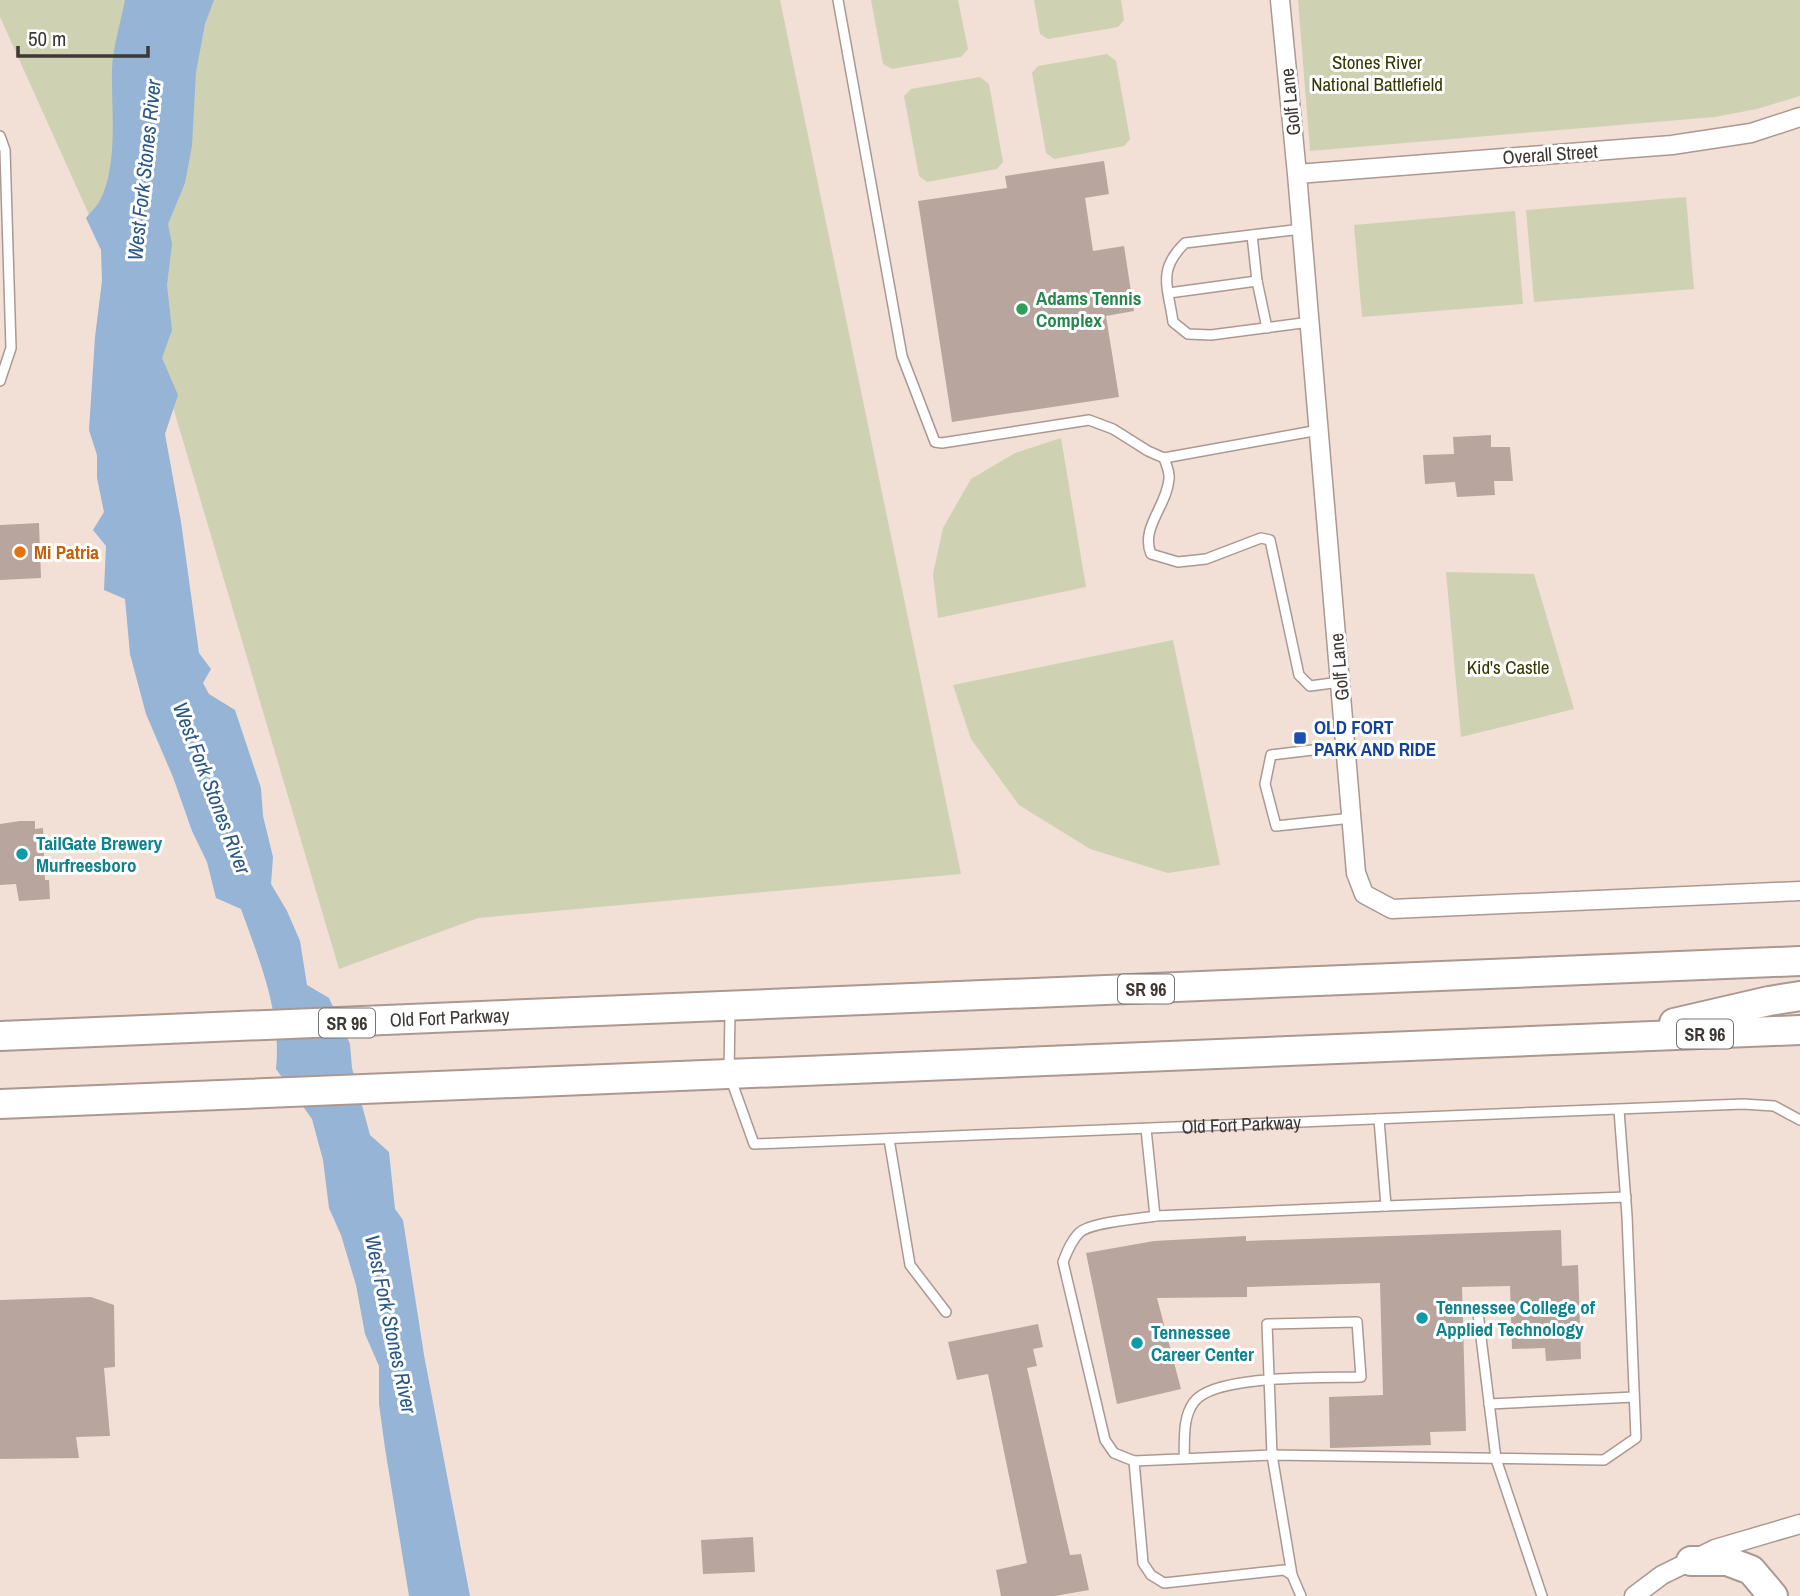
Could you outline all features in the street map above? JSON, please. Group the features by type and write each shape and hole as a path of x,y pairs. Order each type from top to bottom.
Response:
{"main road":[{"name":"Old Fort Parkway","path":"0,1037 1800,961"},
{"path":"1610,1037 1800,996"},
{"name":"SR 96","path":"0,1104 1800,1030"},
{"path":"1691,1561 1727,1561 1751,1570 1773,1596"}],"street":[{"name":"Golf Lane","path":"1280,0 1356,873 1364,894 1392,909 1800,891"},
{"name":"Overall Street","path":"1297,174 1672,145 1751,133 1800,117"},
{"path":"1634,1596 1662,1575 1715,1549 1800,1524"}],"lane":[{"path":"838,0 902,356 934,442 942,443 1089,420 1113,429 1164,458 1319,430"},
{"path":"0,136 5,150 10,348 0,381"},
{"path":"1302,229 1185,243 1172,255 1166,272 1173,322 1188,334 1211,335 1310,322"},
{"path":"1252,235 1256,281 1267,328"},
{"path":"1169,293 1256,281"},
{"path":"1164,458 1170,477 1149,531 1148,547 1151,554 1178,562 1206,559 1261,538 1270,540 1299,675 1310,686 1340,682"},
{"path":"1346,746 1271,755 1265,784 1276,826 1352,818"},
{"name":"Old Fort Parkway","path":"730,1007 729,1074 754,1144 1743,1104 1774,1106 1800,1119"},
{"path":"1619,1110 1626,1197 1636,1438 1604,1460 1272,1455 1135,1461 1114,1453 1105,1440 1063,1262 1069,1245 1080,1231 1155,1216 1626,1197"},
{"path":"1378,1119 1386,1206"},
{"path":"1146,1129 1155,1216"},
{"path":"889,1139 910,1265 946,1312"},
{"path":"1478,1313 1496,1459 1542,1596"},
{"path":"1184,1459 1186,1420 1195,1400 1216,1388 1267,1380 1361,1377 1357,1322 1266,1324 1267,1380 1272,1455 1292,1575 1301,1596"},
{"path":"1489,1404 1634,1398"},
{"path":"1135,1461 1143,1563 1151,1575 1164,1583 1284,1570 1292,1575"}],"green space":[{"path":"0,0 780,0 961,874 478,918 339,969 168,390 0,17"},
{"path":"871,0 958,0 968,49 961,57 892,69 883,64"},
{"path":"1034,0 1121,0 1124,20 1118,27 1048,39 1040,34"},
{"name":"Stones River National Battlefield","path":"1298,0 1800,0 1800,96 1757,109 1715,117 1310,151"},
{"path":"1107,54 1116,61 1130,139 1124,146 1054,159 1046,153 1032,73 1038,66"},
{"path":"980,77 989,84 1003,162 997,169 927,182 919,176 904,96 911,89"},
{"path":"1686,197 1694,289 1534,302 1526,210"},
{"path":"1515,211 1523,304 1362,317 1354,225"},
{"path":"1061,438 1086,587 938,618 933,574 943,528 971,479 1015,453"},
{"name":"Kid's Castle","path":"1446,572 1534,574 1574,709 1461,737"},
{"path":"1173,640 1220,865 1168,873 1090,849 1019,805 971,739 953,685"}],"water":[{"name":"West Fork Stones River","path":"125,0 214,0 205,24 196,72 192,146 185,183 168,224 172,244 167,285 172,330 162,358 178,395 165,434 181,522 199,653 211,669 203,683 209,694 235,710 261,788 263,816 273,857 271,884 300,941 307,985 329,998 350,1044 352,1068 370,1135 389,1152 395,1209 403,1220 424,1355 470,1596 409,1596 379,1404 379,1366 365,1334 356,1285 341,1235 329,1208 323,1160 312,1119 276,1069 276,1028 268,987 241,909 216,898 207,862 146,714 130,654 125,599 104,590 106,546 93,530 104,512 97,478 97,455 89,430 95,337 102,281 101,250 86,218 99,202 109,172 113,136 113,60"}],"building":[{"path":"1104,161 1109,194 1085,198 1093,251 1124,246 1134,311 1106,316 1119,397 952,422 918,201 1007,188 1005,176"},
{"path":"1491,435 1491,447 1510,447 1513,481 1494,481 1495,495 1457,497 1455,482 1425,484 1423,455 1454,454 1453,437"},
{"name":"Mi Patria","path":"39,523 41,578 0,580 0,525"},
{"name":"TailGate Brewery Murfreesboro","path":"35,821 35,829 43,828 45,880 49,880 50,899 19,901 16,884 0,885 0,824"},
{"name":"Tennessee College of Applied Technology","path":"1561,1230 1562,1266 1578,1265 1581,1359 1546,1361 1545,1348 1512,1349 1510,1286 1462,1287 1466,1431 1430,1432 1431,1445 1330,1448 1329,1397 1383,1395 1380,1283 1247,1287 1247,1297 1157,1298 1181,1389 1117,1404 1086,1253 1154,1241 1246,1236 1246,1241"},
{"path":"91,1297 114,1305 115,1367 104,1368 110,1436 76,1437 79,1458 0,1459 0,1300"},
{"path":"1038,1324 1043,1347 1033,1349 1037,1366 1027,1368 1070,1555 1081,1554 1089,1590 1055,1596 1001,1596 996,1570 1027,1563 988,1374 957,1380 948,1342"},
{"path":"753,1537 755,1572 703,1574 701,1540"}],"place":[{"name":"Adams Tennis Complex","path":"1022,309"},
{"name":"Mi Patria","path":"20,552"},
{"name":"OLD FORT PARK AND RIDE","path":"1300,738"},
{"name":"TailGate Brewery Murfreesboro","path":"22,854"},
{"name":"Tennessee College of Applied Technology","path":"1422,1318"},
{"name":"Tennessee Career Center","path":"1137,1343"}]}
